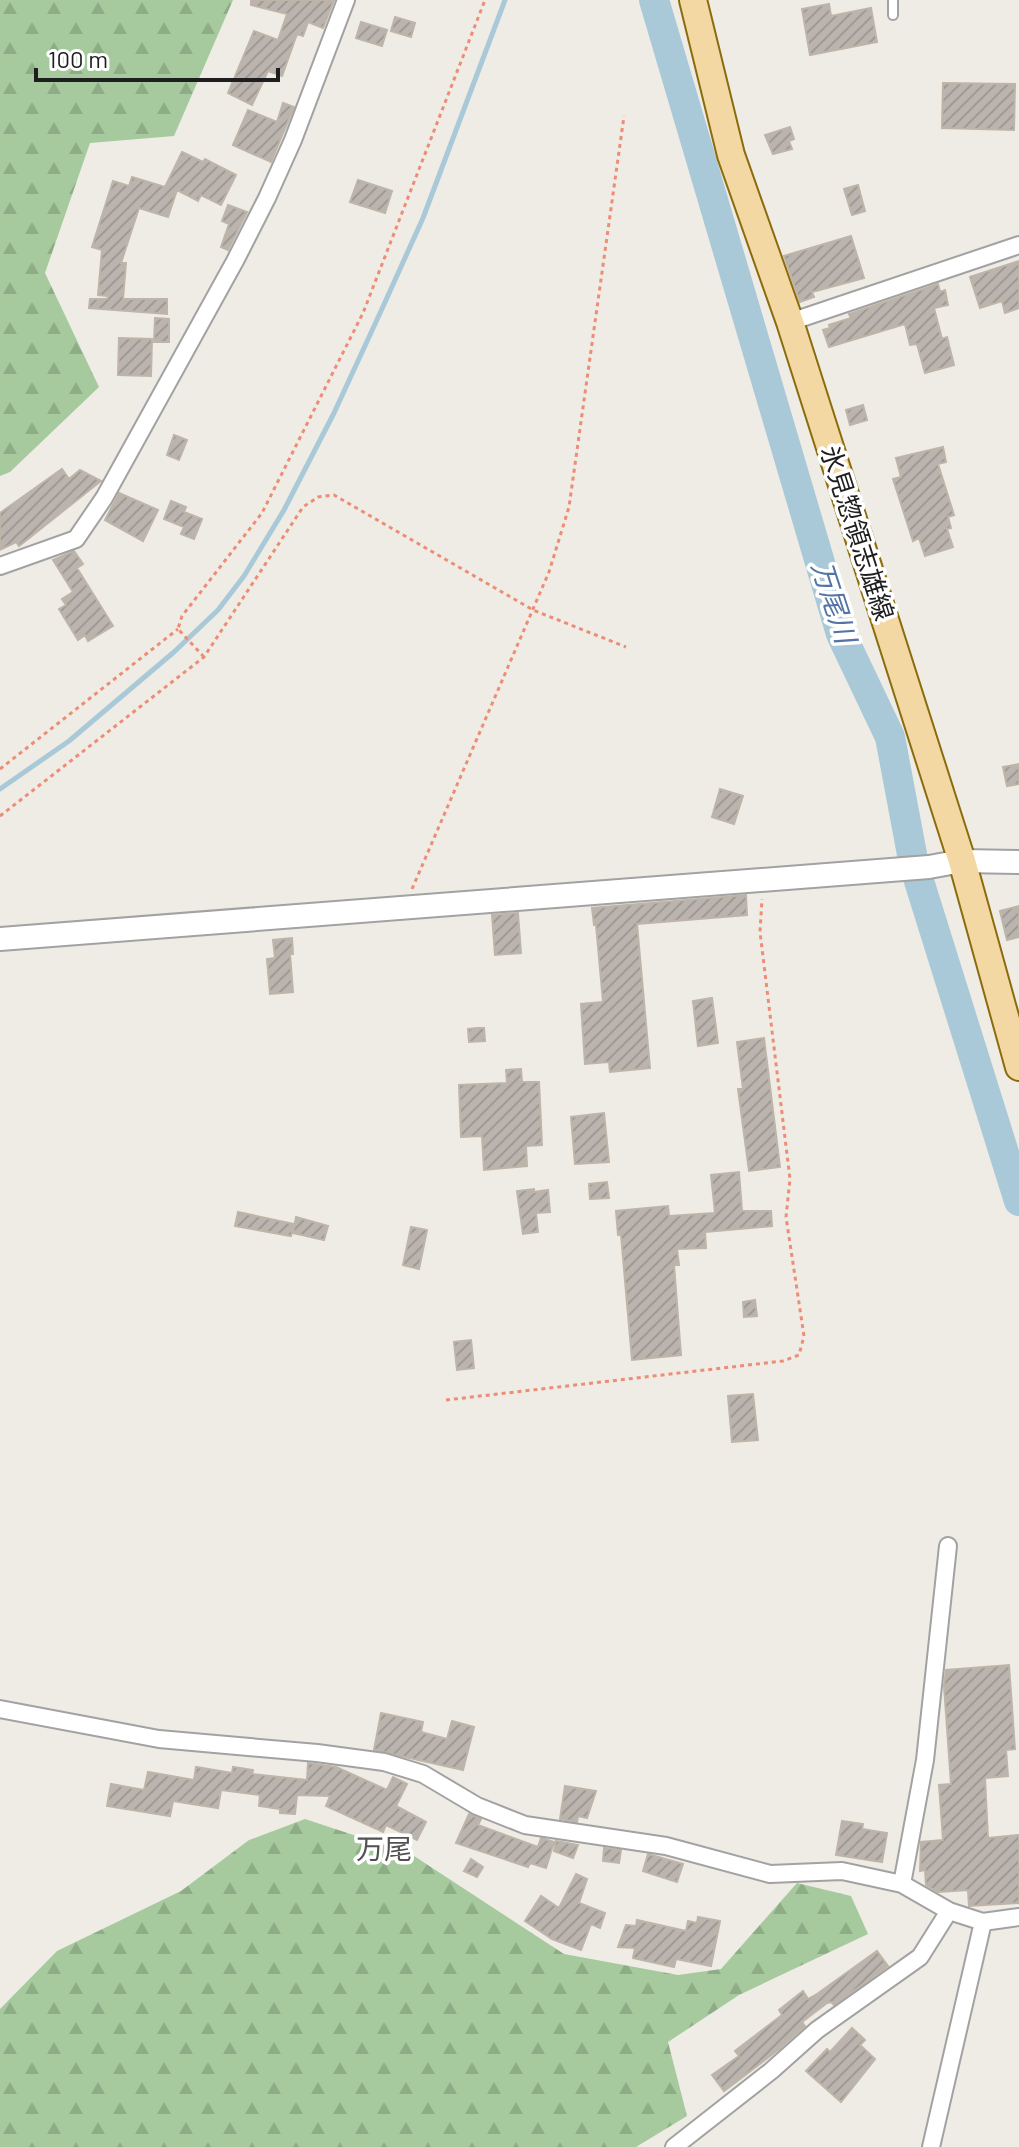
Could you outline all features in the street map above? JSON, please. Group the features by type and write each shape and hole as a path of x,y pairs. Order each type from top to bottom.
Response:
{"main road":[{"name":"氷見惣領志雄線","path":"693,0 731,155 790,322 962,861 1019,1067"}],"street":[{"path":"0,566 76,539 104,498 190,345 267,198 293,140 346,0"},
{"path":"790,322 1019,245"},
{"path":"0,939 929,867 962,861 1019,862"},
{"path":"902,1884 925,1760 948,1546"},
{"path":"0,1709 159,1739 384,1762 423,1774 477,1806 525,1825 666,1846 770,1874 842,1871 902,1884 949,1911 983,1922 1019,1917"},
{"path":"674,2147 771,2071 817,2030 920,1957 949,1911"},
{"path":"931,2147 983,1922"}],"lane":[{"path":"893,0 893,15"}],"path":[{"path":"0,769 178,629 182,616 262,513 363,313 485,0"},
{"path":"404,906 549,572 569,507 624,116"},
{"path":"0,816 204,657 303,507 318,497 334,495 533,610 626,647"},
{"path":"178,629 204,657"},
{"path":"446,1400 783,1361 799,1355 804,1336 786,1217 790,1179 760,932 763,878"}],"green space":[{"path":"0,0 233,0 174,136 90,143 45,273 99,387 10,472 0,476"},
{"path":"305,1819 411,1854 564,1954 678,1975 721,1969 797,1883 851,1896 868,1934 739,1995 668,2042 687,2116 636,2147 0,2147 0,2009 57,1951 181,1891 249,1840"}],"building":[{"path":"251,0 334,0 323,28 308,22 303,36 297,34 282,76 268,71 252,105 228,93 254,31 278,40 287,14 251,5"},
{"path":"829,4 831,16 871,8 877,42 810,55 802,9"},
{"path":"395,17 415,23 411,37 391,31"},
{"path":"361,22 387,30 382,46 356,38"},
{"path":"943,83 1015,84 1014,130 942,128"},
{"path":"283,103 294,107 271,162 233,145 248,110 277,122"},
{"path":"790,127 794,139 789,141 792,149 773,154 765,135"},
{"path":"182,152 203,162 205,159 236,175 221,205 201,195 198,201 177,190 168,217 139,208 121,263 126,263 123,299 167,299 167,314 89,308 90,299 107,299 108,296 98,295 102,250 92,247 113,181 129,186 132,177 165,187"},
{"path":"358,180 392,191 385,213 350,202"},
{"path":"858,185 865,211 852,215 844,189"},
{"path":"228,205 247,212 228,250 221,247 229,224 222,221"},
{"path":"851,236 864,278 812,292 814,297 800,302 784,256"},
{"path":"1019,261 1019,308 1005,313 1002,301 980,308 970,277"},
{"path":"938,284 940,292 945,290 948,305 934,308 942,339 947,337 954,365 925,373 917,344 910,345 905,324 829,347 823,330 830,328 829,325 851,318 849,314"},
{"path":"155,318 169,319 169,342 154,342"},
{"path":"119,338 152,339 151,376 118,375"},
{"path":"863,405 867,420 850,425 846,410"},
{"path":"174,435 187,440 179,460 167,455"},
{"path":"943,447 946,462 938,464 954,515 948,517 951,528 947,529 953,547 925,556 919,538 913,541 893,479 901,477 896,458"},
{"path":"62,469 69,479 80,470 101,481 19,546 16,542 0,550 0,513"},
{"path":"119,493 158,510 143,541 105,520"},
{"path":"171,501 186,507 184,512 202,519 194,539 181,534 184,527 164,519"},
{"path":"74,551 83,564 77,568 113,626 88,641 85,635 78,640 59,609 66,605 62,599 73,592 53,560"},
{"path":"1019,764 1019,784 1007,786 1003,767"},
{"path":"720,789 743,796 734,824 712,817"},
{"path":"746,895 747,915 637,924 650,1068 610,1072 609,1062 585,1064 581,1004 603,1002 592,908"},
{"path":"1019,906 1019,937 1007,940 1000,911"},
{"path":"518,913 521,953 495,955 492,915"},
{"path":"292,938 293,992 270,994 267,959 275,958 273,940"},
{"path":"712,998 718,1043 698,1046 693,1001"},
{"path":"484,1028 485,1041 469,1042 468,1029"},
{"path":"764,1038 780,1167 749,1171 738,1089 743,1089 737,1042"},
{"path":"521,1069 522,1082 539,1082 542,1145 526,1146 527,1166 484,1170 482,1136 461,1137 459,1085 507,1083 506,1070"},
{"path":"604,1113 609,1162 575,1164 571,1117"},
{"path":"739,1172 742,1211 771,1211 772,1226 705,1232 706,1248 677,1249 679,1265 674,1265 681,1355 632,1360 621,1235 618,1235 616,1211 668,1206 669,1216 715,1213 711,1175"},
{"path":"607,1182 609,1198 590,1199 589,1184"},
{"path":"534,1189 534,1192 548,1190 550,1212 536,1213 538,1232 523,1234 517,1191"},
{"path":"238,1212 294,1224 291,1236 235,1226"},
{"path":"296,1217 328,1226 324,1240 293,1233"},
{"path":"411,1227 427,1230 419,1269 403,1265"},
{"path":"755,1300 757,1316 744,1317 743,1302"},
{"path":"471,1340 474,1368 457,1370 454,1342"},
{"path":"753,1394 758,1440 732,1442 728,1396"},
{"path":"1009,1665 1015,1749 1006,1750 1008,1776 985,1778 988,1838 1019,1835 1019,1903 969,1906 968,1890 938,1892 926,1885 925,1870 920,1871 921,1842 943,1840 939,1785 951,1784 944,1686 946,1670"},
{"path":"381,1713 423,1722 421,1732 447,1739 452,1721 474,1727 463,1770 374,1750"},
{"path":"308,1763 336,1767 387,1790 393,1777 407,1784 396,1806 426,1822 417,1840 386,1825 383,1832 326,1806 330,1796 297,1795 295,1814 259,1806 260,1795 221,1790 218,1808 173,1801 170,1816 107,1806 111,1784 144,1790 148,1772 194,1780 196,1767 232,1773 233,1767 253,1770 252,1774 307,1780"},
{"path":"565,1786 596,1791 587,1818 578,1816 577,1822 560,1819"},
{"path":"469,1814 481,1819 478,1825 538,1847 541,1838 554,1842 546,1868 530,1863 528,1867 456,1843"},
{"path":"842,1821 863,1824 862,1829 887,1833 882,1862 836,1855"},
{"path":"556,1841 578,1845 573,1858 554,1851"},
{"path":"604,1848 621,1850 619,1863 603,1861"},
{"path":"648,1854 683,1864 677,1882 643,1871"},
{"path":"471,1859 483,1867 477,1877 464,1871"},
{"path":"576,1874 587,1879 579,1903 605,1913 600,1928 591,1924 581,1950 552,1939 525,1921 541,1896 559,1908"},
{"path":"698,1917 720,1921 711,1966 676,1959 674,1967 633,1958 635,1948 618,1947 626,1925 636,1926 637,1920 686,1931 688,1921 697,1923"},
{"path":"877,1951 888,1966 834,2005 827,2003 802,2022 805,2026 778,2050 724,2091 712,2075 739,2056 735,2051 782,2015 779,2010 803,1991 808,1999 817,1994"},
{"path":"852,2028 865,2040 860,2045 875,2059 841,2102 806,2071 827,2049 830,2052"}],"waterway":[{"path":"0,789 69,741 174,652 218,610 244,576 284,510 334,413 381,311 423,218 505,0"},
{"name":"万尾川","path":"654,0 841,634 890,737 914,865 1019,1201"}],"district":[{"name":"万尾","path":"384,1849"}]}
